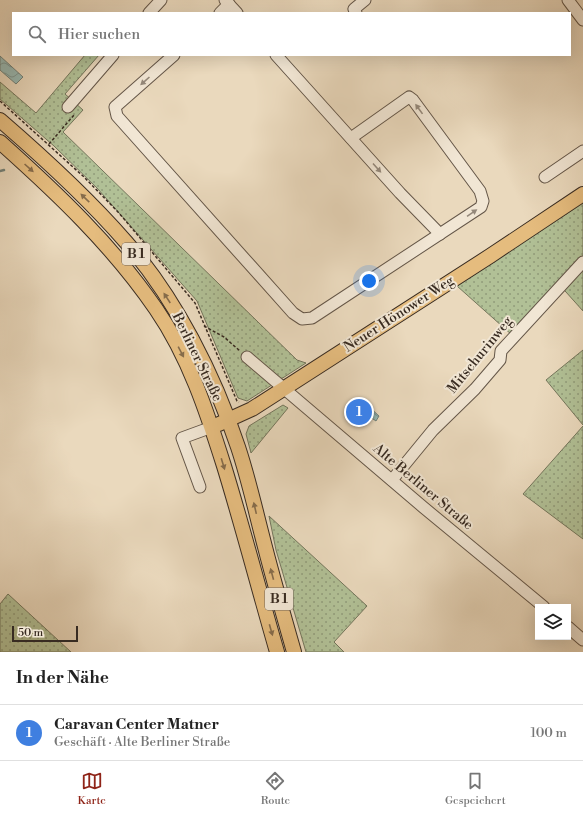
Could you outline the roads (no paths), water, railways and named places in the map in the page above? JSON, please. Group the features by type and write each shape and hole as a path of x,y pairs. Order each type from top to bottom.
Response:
{"main road":[{"name":"Berliner Straße","path":"0,120 49,163 91,204 126,242 147,269 186,329 238,446 253,496 264,546 294,652"},
{"name":"Berliner Straße","path":"0,142 80,216 111,251 152,304 188,366 212,427 240,516 277,652"},
{"name":"Neuer Hönower Weg","path":"212,427 247,412 583,194"}],"street":[{"path":"150,12 161,0"},
{"path":"356,12 354,8 365,0"},
{"path":"568,0 583,20"},
{"path":"221,12 227,2 237,12"},
{"path":"72,111 78,95 112,56"},
{"path":"173,56 115,107 117,116 294,313 302,319 312,318 481,207 483,196 413,100 409,97 404,98 351,138"},
{"path":"277,56 440,234"},
{"path":"545,176 583,151"},
{"name":"Mitschurinweg","path":"392,480 433,430 475,389 500,360 501,351 560,285 583,262"},
{"name":"Alte Berliner Straße","path":"247,357 540,604"},
{"path":"200,487 182,438 212,427"},
{"path":"571,630 583,640"}],"water":[{"path":"0,56 23,77 16,84 0,70"},
{"path":"368,406 379,416 376,421 363,412"}],"waterway":[{"path":"0,171 4,170"}],"place":[{"name":"Caravan Center Matner","path":"359,412"}]}
